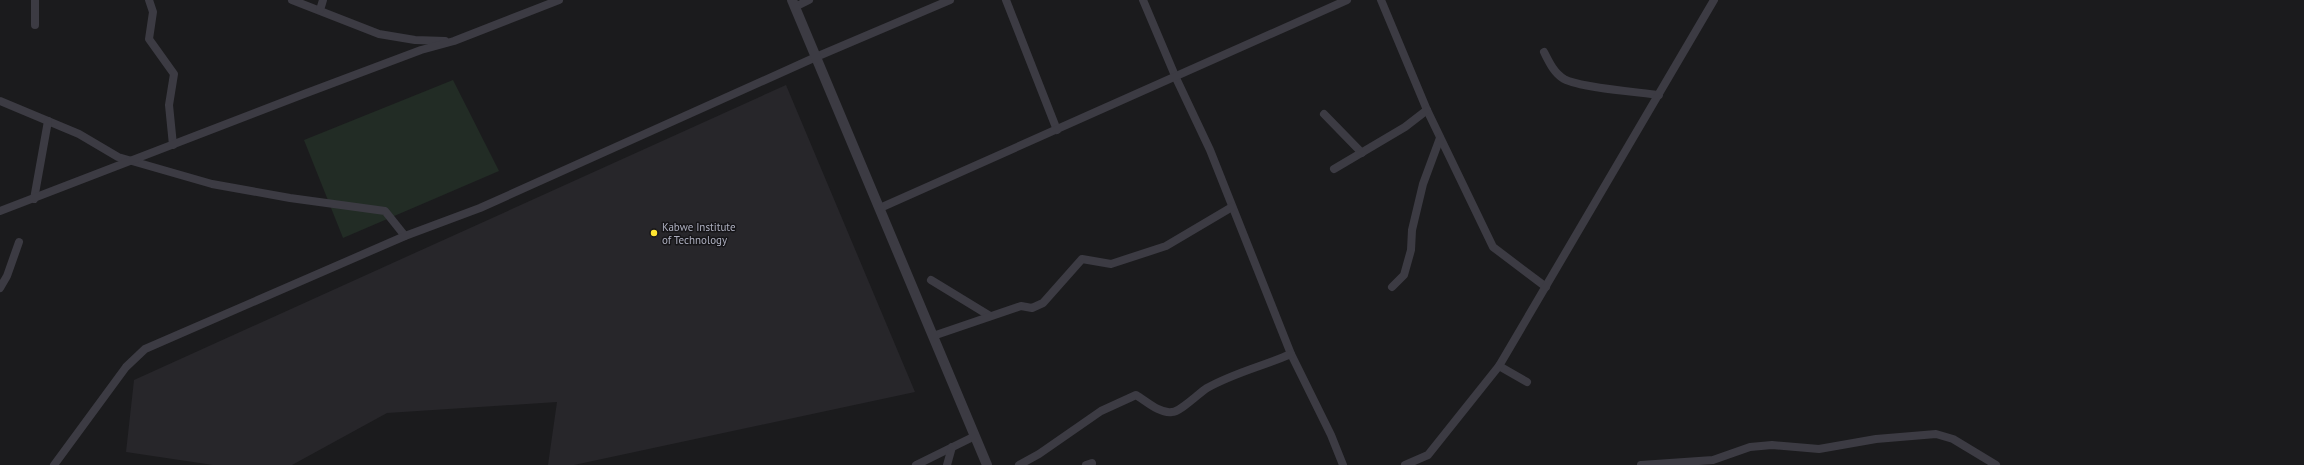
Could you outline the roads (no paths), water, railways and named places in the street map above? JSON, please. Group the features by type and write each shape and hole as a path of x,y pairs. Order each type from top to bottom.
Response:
{"street":[{"path":"35,0 35,25"},
{"path":"149,0 154,12 149,39 174,74 169,105 173,146"},
{"path":"292,0 379,34 415,40 454,41"},
{"path":"320,10 323,0"},
{"path":"0,212 346,78 421,50 454,41 559,0"},
{"path":"809,0 794,4 987,465"},
{"path":"54,465 126,367 146,349 405,236 480,208 816,57 950,0"},
{"path":"1006,0 1057,130"},
{"path":"1143,0 1176,78 1210,150 1291,354 1331,435 1343,465"},
{"path":"880,208 1176,78 1347,0"},
{"path":"1381,0 1427,110 1493,248 1546,287"},
{"path":"1405,465 1428,454 1499,366 1714,0"},
{"path":"1544,52 1552,69 1564,79 1583,84 1659,95"},
{"path":"0,101 79,134 118,157 212,184 290,198 385,211 405,236"},
{"path":"1334,169 1404,127 1427,110"},
{"path":"1324,114 1362,153"},
{"path":"34,199 48,121"},
{"path":"1392,287 1404,275 1411,250 1412,230 1423,184 1440,138"},
{"path":"933,336 1021,306 1032,308 1043,303 1082,259 1111,264 1166,246 1232,207"},
{"path":"0,288 7,276 19,242"},
{"path":"931,280 990,316"},
{"path":"1019,465 1039,454 1102,411 1136,395 1158,409 1168,413 1174,412 1196,395 1213,385 1291,354"},
{"path":"1499,366 1527,382"},
{"path":"1641,465 1713,460 1750,447 1772,445 1819,449 1876,439 1936,434 1953,439 1996,465"},
{"path":"916,465 975,436"},
{"path":"947,465 952,447"}],"place":[{"name":"Kabwe Institute of Technology","path":"654,233"}]}
